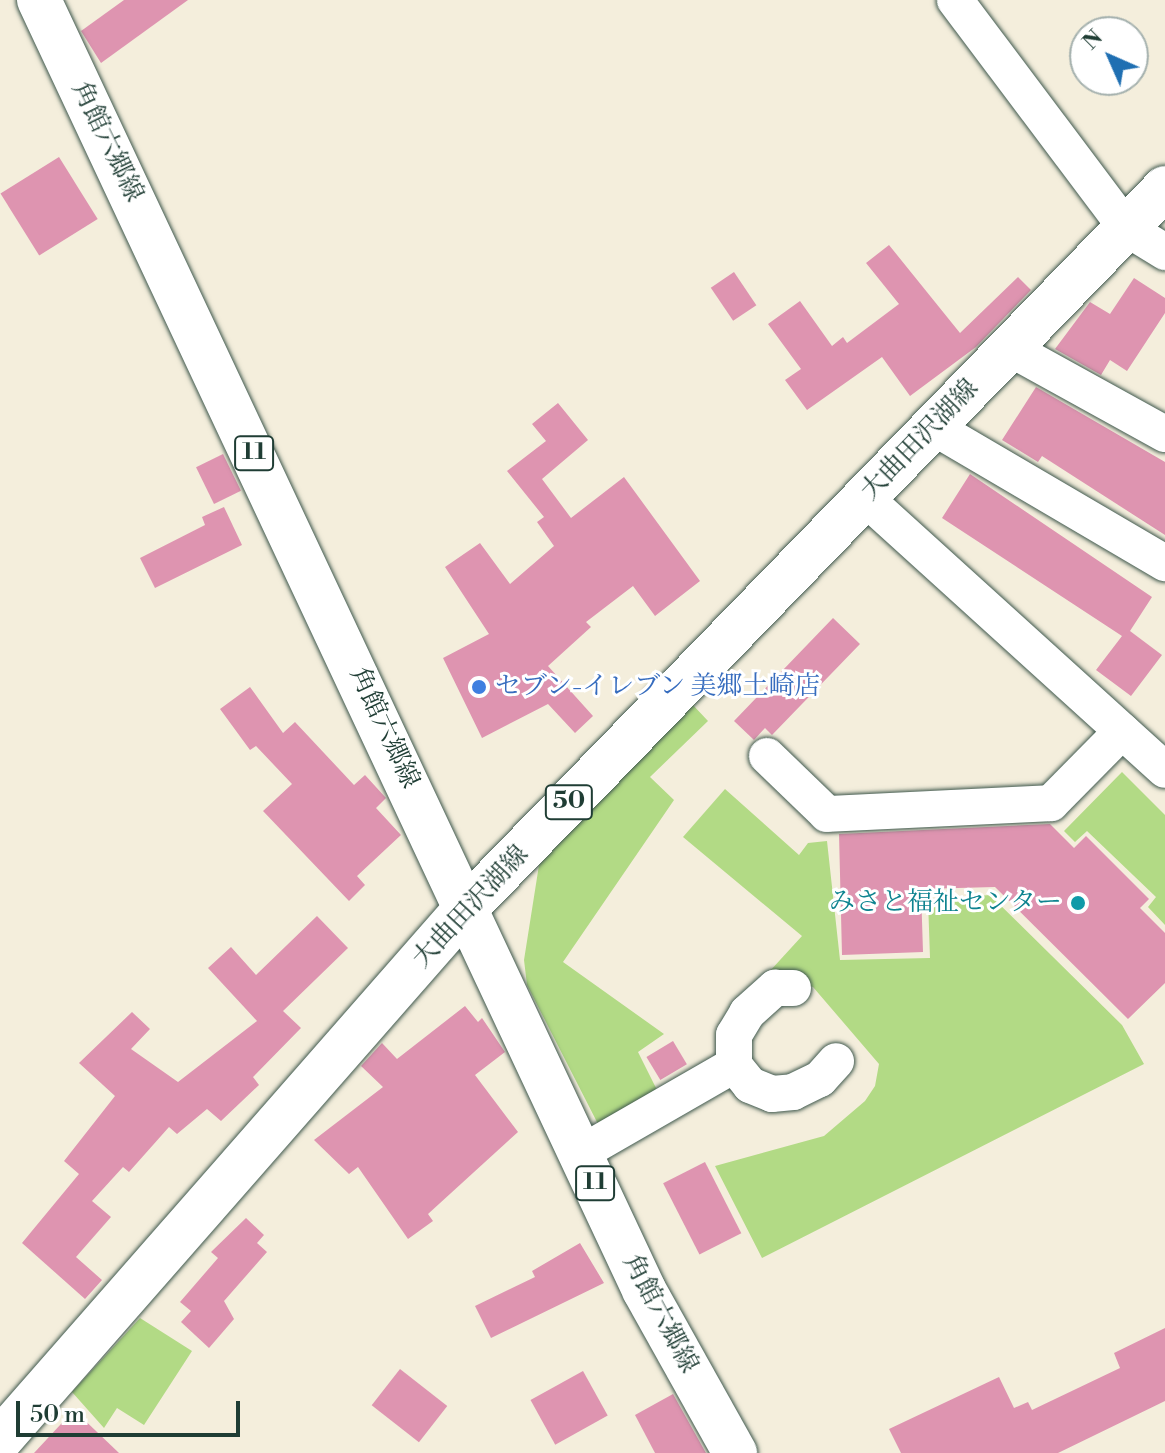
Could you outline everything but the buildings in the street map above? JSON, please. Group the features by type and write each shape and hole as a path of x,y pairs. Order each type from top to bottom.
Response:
{"main road":[{"name":"角館六郷線","path":"39,0 644,1290 735,1453"},
{"name":"大曲田沢湖線","path":"0,1440 467,907 1009,348 1155,244 1165,188"}],"street":[{"path":"955,0 1155,244"},
{"path":"1009,348 1165,434"},
{"path":"933,427 1165,563"},
{"path":"864,497 1122,731 1160,754"},
{"path":"767,756 827,814 1051,803 1122,731"},
{"path":"793,988 775,988 747,1013 734,1035 734,1065 750,1085 772,1094 793,1092 820,1079 836,1061"},
{"path":"581,1153 734,1065"}],"green space":[{"path":"692,704 708,721 650,777 674,800 563,962 664,1034 638,1052 657,1090 598,1124 527,985 524,960 539,865"},
{"path":"1122,772 1165,815 1165,925 1148,907 1156,897 1087,831 1075,842 1064,831"},
{"path":"725,789 799,855 808,843 827,841 840,960 930,958 928,900 990,895 1122,1025 1144,1064 762,1258 715,1166 824,1136 865,1101 875,1086 879,1064 813,987 769,972 802,936 683,837"},
{"path":"140,1318 192,1351 144,1425 117,1408 104,1428 72,1392"}],"place":[{"name":"セブン-イレブン 美郷土崎店","path":"479,687"},
{"name":"みさと福祉センター","path":"1078,903"}]}
